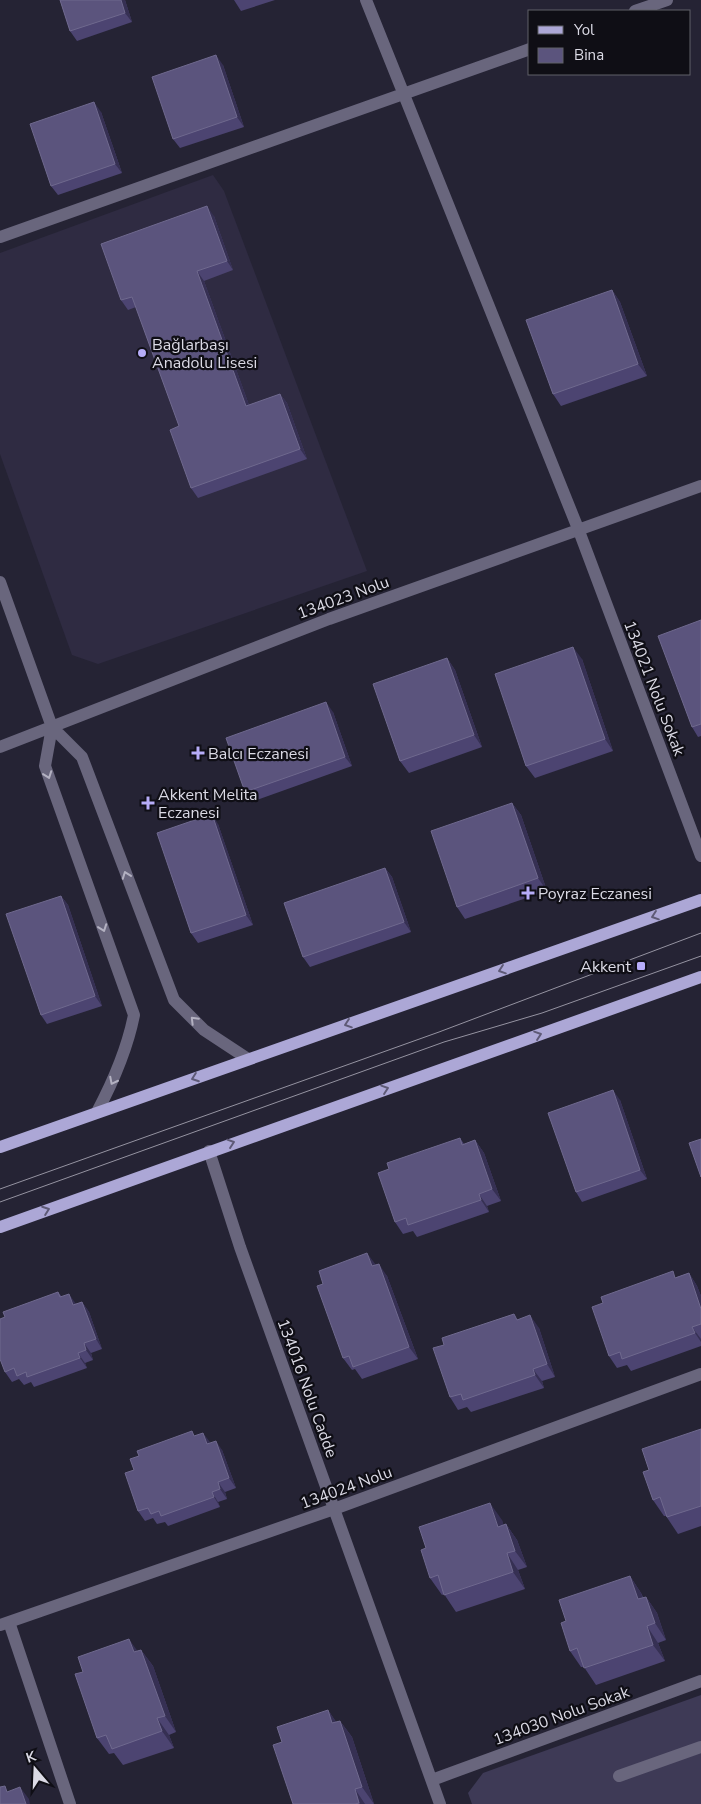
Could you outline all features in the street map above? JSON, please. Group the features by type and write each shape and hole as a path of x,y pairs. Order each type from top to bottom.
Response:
{"main road":[{"path":"0,1147 701,900"},
{"path":"0,1227 701,977"}],"street":[{"name":"134021 Nolu Sokak","path":"366,0 402,94 579,531 701,856"},
{"path":"638,10 667,0"},
{"path":"0,237 528,50"},
{"name":"134023 Nolu","path":"0,747 329,619 701,486"},
{"path":"0,582 52,727 82,757 174,1000 204,1030 248,1059"},
{"path":"52,727 45,766 134,1015 128,1043 118,1072 97,1112"},
{"name":"134016 Nolu Cadde","path":"209,1151 240,1247 440,1804"},
{"name":"134024 Nolu","path":"4,1624 334,1509 701,1374"},
{"path":"4,1624 70,1804"},
{"name":"134030 Nolu Sokak","path":"432,1780 701,1681"},
{"path":"619,1776 701,1746"}],"shaded area":[{"name":"Bağlarbaşı Anadolu Lisesi","path":"213,175 224,191 367,571 98,664 72,655 0,454 0,253"},
{"path":"701,1695 701,1804 472,1804 468,1793 483,1773"}],"building":[{"path":"60,0 121,0 125,13 70,31"},
{"path":"216,55 237,117 173,139 152,77"},
{"path":"94,102 115,164 51,186 30,124"},
{"path":"207,206 227,261 197,271 246,406 280,394 300,449 191,488 170,430 179,426 132,297 121,300 101,244"},
{"path":"612,290 638,364 553,394 526,320"},
{"path":"701,620 701,724 692,727 658,636"},
{"path":"573,647 605,739 526,766 495,674"},
{"path":"447,658 474,735 400,761 373,684"},
{"path":"326,702 345,757 245,792 226,738"},
{"path":"512,803 538,878 457,907 431,831"},
{"path":"212,814 246,915 191,933 157,833"},
{"path":"385,868 404,922 303,957 284,903"},
{"path":"61,896 95,996 41,1015 6,914"},
{"path":"613,1090 640,1170 576,1192 548,1113"},
{"path":"460,1138 462,1145 475,1140 492,1189 479,1194 481,1200 408,1225 406,1218 395,1222 378,1173 389,1169 387,1163"},
{"path":"701,1139 701,1177 689,1143"},
{"path":"367,1253 372,1266 379,1264 409,1347 353,1367 349,1356 343,1358 317,1286 323,1284 319,1271"},
{"path":"673,1271 675,1278 689,1273 701,1309 701,1324 692,1327 695,1333 622,1359 620,1352 609,1356 592,1307 603,1303 601,1297"},
{"path":"58,1292 60,1297 69,1294 73,1305 82,1302 96,1339 84,1343 86,1350 78,1353 80,1358 27,1377 26,1372 17,1376 14,1368 5,1372 0,1359 0,1319 5,1317 3,1312"},
{"path":"514,1314 517,1320 530,1315 547,1364 533,1369 535,1375 463,1400 461,1394 450,1397 433,1348 444,1345 442,1338"},
{"path":"701,1429 701,1506 667,1517 660,1497 653,1500 643,1472 649,1470 642,1449"},
{"path":"192,1431 194,1436 203,1433 207,1444 216,1441 229,1478 218,1482 220,1489 212,1492 214,1497 161,1516 159,1511 151,1514 148,1508 138,1511 125,1473 134,1470 130,1459 139,1456 137,1451"},
{"path":"490,1503 498,1527 506,1524 515,1551 507,1553 513,1572 444,1595 438,1575 430,1578 421,1550 426,1548 419,1527"},
{"path":"630,1576 638,1599 646,1597 655,1623 647,1626 653,1645 584,1668 577,1648 570,1651 561,1623 566,1621 559,1600"},
{"path":"129,1639 134,1652 141,1650 165,1716 157,1718 162,1731 112,1749 106,1735 97,1738 75,1674 83,1672 78,1657"},
{"path":"328,1710 332,1723 340,1721 362,1787 355,1789 359,1803 293,1804 273,1745 282,1742 277,1727"},
{"path":"5,1786 7,1792 20,1787 26,1804 0,1804 0,1787"}],"tram line":[{"path":"0,1189 439,1032 701,933"},
{"path":"0,1202 444,1042 542,1013 701,956"}],"place":[{"name":"Bağlarbaşı Anadolu Lisesi","path":"142,353"},
{"name":"Balcı Eczanesi","path":"198,753"},
{"name":"Akkent Melita Eczanesi","path":"148,803"},
{"name":"Poyraz Eczanesi","path":"528,893"},
{"name":"Akkent","path":"641,966"}]}
